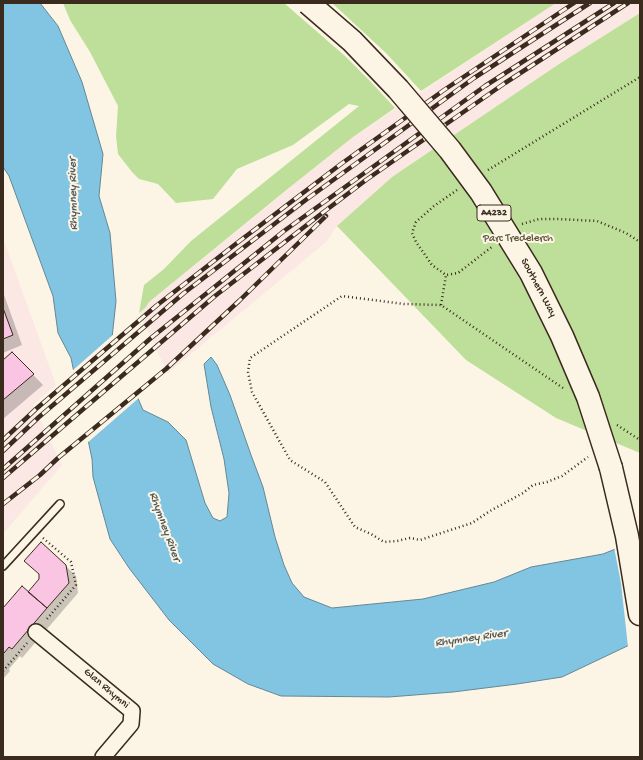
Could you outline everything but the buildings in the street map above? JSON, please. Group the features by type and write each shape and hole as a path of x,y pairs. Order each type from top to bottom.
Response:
{"main road":[{"name":"Southern Way","path":"308,3 352,41 398,89 437,134 481,192 531,273 562,336 588,397 603,442 611,468 627,536 640,614"}],"street":[{"name":"Glan Rhymni","path":"36,632 132,711 131,724 103,757"}],"lane":[{"path":"3,566 60,504"}],"path":[{"path":"485,172 503,159 640,77"},
{"path":"460,189 434,206 416,222 412,233 416,242 432,265 446,275 458,273 498,242"},
{"path":"516,228 522,224 539,219 577,219 597,221 626,233 640,242"},
{"path":"441,305 446,275"},
{"path":"563,388 441,305 404,304 342,296 250,358 248,372 252,392 290,460 325,482 355,527 384,542 410,538 420,540 472,524 490,511 523,493 533,485 547,482 562,476 590,455"},
{"path":"615,423 640,440"},
{"path":"3,671 76,585 71,562 35,531"}],"shaded area":[{"path":"556,3 640,3 640,13 559,64 392,177 337,226 326,242 168,373 139,313 149,302 353,137"},
{"path":"3,238 56,385 33,405 62,465 3,534"}],"green space":[{"path":"63,3 284,3 345,56 395,108 353,137 284,192 149,302 139,313 144,285 164,269 191,241 359,106 349,104 293,145 237,169 213,199 176,203 158,184 139,179 118,154 116,136 118,106 90,52 70,20"},
{"path":"332,3 556,3 421,91 386,53"},
{"name":"Parc Tredelerch","path":"640,13 640,453 556,418 466,360 337,226 392,177 559,64"}],"water":[{"name":"Rhymney River","path":"3,3 40,3 58,26 82,82 103,154 99,196 110,233 116,301 112,338 143,410 168,422 186,440 205,503 213,518 220,521 227,517 229,493 224,459 211,407 204,364 211,357 217,365 230,395 263,487 275,537 284,565 292,583 304,597 332,608 423,599 494,582 531,567 603,554 640,539 640,640 562,677 453,692 389,697 281,696 248,684 213,664 169,620 129,568 110,539 93,477 92,459 71,358 58,333 53,296 9,176 3,167"}],"pier":[{"path":"114,334 114,338 140,397 86,444 72,371"},
{"path":"640,537 640,642 628,647 621,583 614,547"}],"railway":[{"path":"3,440 36,409 156,306 237,243 341,164 444,90 574,3"},
{"path":"3,451 39,417 184,293 307,199 474,78 590,3"},
{"path":"3,469 151,338 284,231 485,86 614,3"},
{"path":"3,478 215,296 321,214 366,180 505,83 628,3"},
{"path":"3,504 40,475 58,458 166,369 239,301 326,216"}]}
